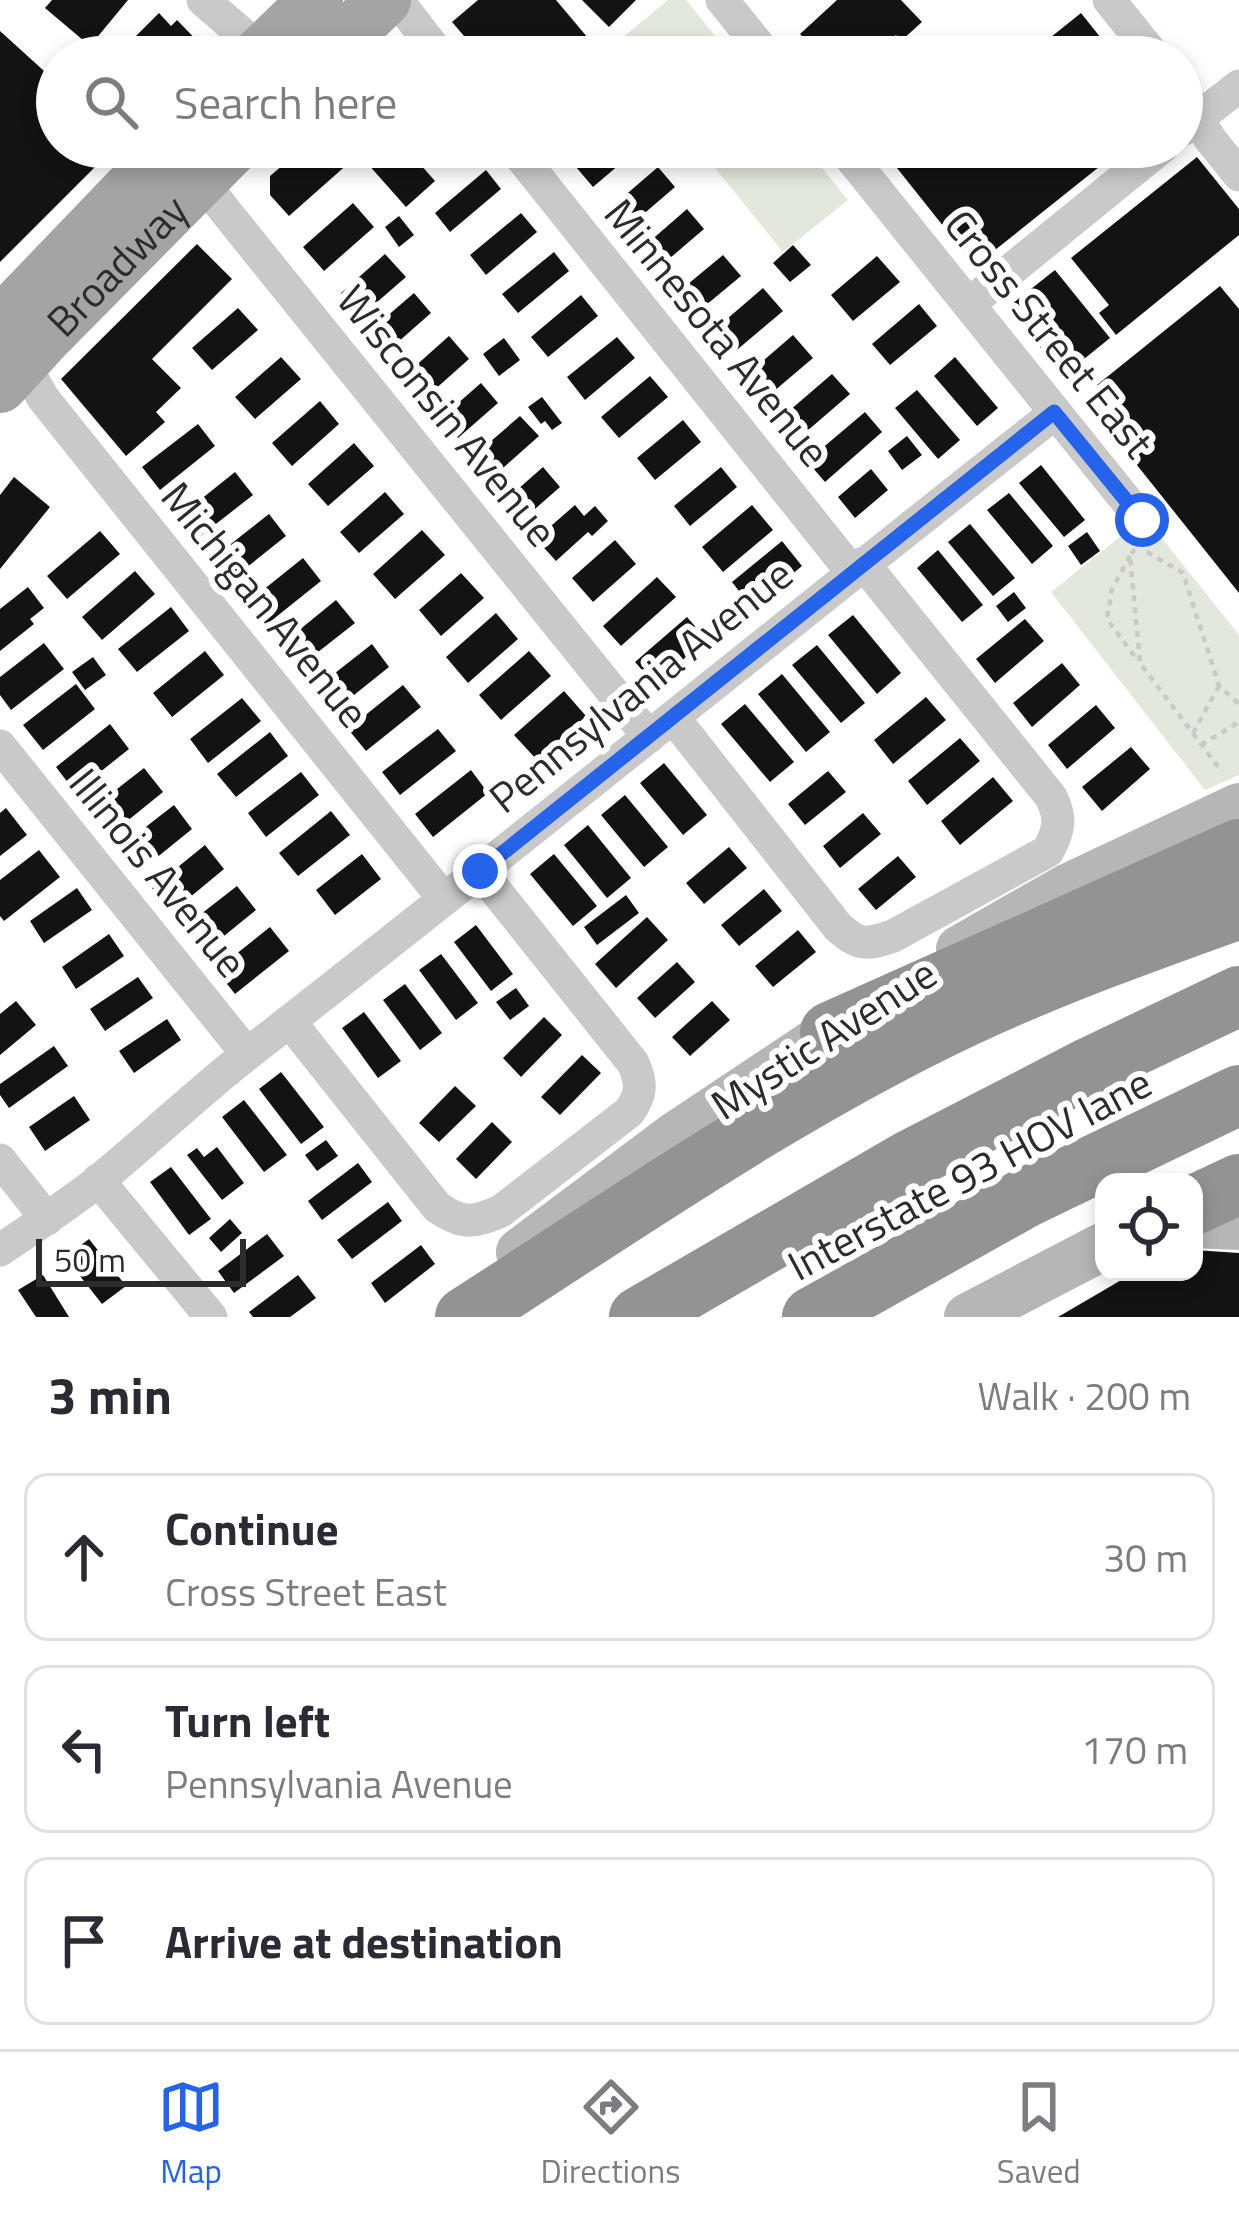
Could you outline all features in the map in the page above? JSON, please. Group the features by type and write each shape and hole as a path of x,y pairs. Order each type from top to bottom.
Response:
{"highway":[{"path":"830,1032 1239,849"},
{"path":"465,1317 722,1151 896,1052 1036,986 1239,913"},
{"path":"530,1317 647,1238 818,1135 1239,913"},
{"path":"639,1317 908,1161 1239,996"},
{"name":"Interstate 93 HOV lane","path":"704,1317 978,1161 1239,1037"},
{"path":"812,1317 1025,1198 1231,1101"},
{"path":"1203,1202 1239,1188"}],"main road":[{"path":"279,36 316,0"},
{"path":"347,36 384,0"},
{"name":"Broadway","path":"4,344 183,168"},
{"name":"Mystic Avenue","path":"436,1317 657,1149 830,1032 989,930 1234,795"},
{"path":"1203,1224 1239,1226"},
{"path":"968,1317 1095,1251"}],"street":[{"path":"202,0 241,36"},
{"path":"397,0 425,36"},
{"path":"722,0 751,36"},
{"path":"1109,0 1138,36"},
{"path":"1203,105 1239,86"},
{"path":"1203,131 1239,175"},
{"name":"Wisconsin Avenue","path":"207,168 661,727 838,927 854,941 872,944 969,893"},
{"name":"Minnesota Avenue","path":"530,168 1051,797 1059,814 1058,832 1048,851 969,893"},
{"name":"Cross Street East","path":"859,168 1142,520"},
{"path":"969,304 1136,168"},
{"name":"Michigan Avenue","path":"4,344 444,898"},
{"name":"Pennsylvania Avenue","path":"0,1250 98,1180 247,1054 1054,412"},
{"name":"Illinois Avenue","path":"0,746 247,1054"},
{"path":"290,1022 437,1207 456,1220 478,1221 501,1211 628,1112 639,1099 634,1063 480,871"},
{"path":"0,1160 47,1219"},
{"path":"98,1180 211,1317"}],"path":[{"path":"1234,795 1107,619 1112,589 1138,547 1183,572 1219,686 1239,704"},
{"path":"1130,556 1140,663"},
{"path":"1193,733 1219,686"},
{"path":"1201,745 1239,722"}],"shaded area":[{"path":"668,0 686,0 715,36 625,36"},
{"path":"715,168 822,168 848,200 783,252"},
{"path":"1145,517 1239,635 1239,775 1205,790 1051,592"}],"building":[{"path":"52,0 128,0 98,36 78,36 45,8"},
{"path":"478,0 556,0 586,36 464,36 452,22"},
{"path":"582,0 636,0 609,27"},
{"path":"837,0 901,0 922,22 907,36 800,34"},
{"path":"159,13 171,26 177,20 193,36 136,36"},
{"path":"1081,13 1099,36 1052,36"},
{"path":"0,31 36,64 36,168 94,168 0,262"},
{"path":"1203,164 1239,209 1239,235 1116,335 1099,313 1109,305 1071,258 1183,168"},
{"path":"279,168 343,168 289,216 270,195 270,176"},
{"path":"371,168 424,168 435,181 406,207"},
{"path":"577,168 615,168 593,187"},
{"path":"657,168 675,187 625,230 608,210"},
{"path":"897,168 1098,168 975,266"},
{"path":"486,170 501,189 450,232 435,213"},
{"path":"353,203 374,227 324,271 303,247"},
{"path":"687,209 704,229 649,276 633,256"},
{"path":"521,213 537,232 486,275 470,255"},
{"path":"399,216 414,235 399,247 385,227"},
{"path":"197,244 232,279 152,359 181,388 156,412 165,422 126,456 61,379"},
{"path":"793,245 811,265 790,282 773,263"},
{"path":"554,252 569,271 518,313 502,294"},
{"path":"385,254 406,277 361,316 341,293"},
{"path":"723,255 741,276 694,315 676,294"},
{"path":"877,256 900,282 853,321 831,295"},
{"path":"1055,270 1110,338 1063,376 1008,307"},
{"path":"1220,286 1239,309 1239,593 1109,430 1124,419 1097,385"},
{"path":"763,288 783,311 725,360 706,337"},
{"path":"414,293 431,313 389,350 371,330"},
{"path":"581,295 598,316 548,357 531,337"},
{"path":"919,304 937,326 890,365 872,344"},
{"path":"238,308 258,330 212,370 192,348"},
{"path":"793,335 813,358 761,402 742,379"},
{"path":"449,336 469,359 423,400 403,377"},
{"path":"617,337 635,358 585,400 567,377"},
{"path":"504,338 520,360 499,376 483,354"},
{"path":"281,357 301,379 255,419 235,397"},
{"path":"955,357 998,408 977,426 934,376"},
{"path":"832,374 850,394 792,444 775,423"},
{"path":"650,376 668,397 619,438 601,417"},
{"path":"481,383 498,403 458,438 441,418"},
{"path":"917,390 960,440 938,459 895,408"},
{"path":"542,397 562,423 552,430 528,407"},
{"path":"320,401 339,424 292,466 272,443"},
{"path":"865,412 882,432 825,482 807,461"},
{"path":"520,416 539,436 495,475 476,454"},
{"path":"683,420 701,442 655,480 637,458"},
{"path":"198,424 215,446 160,490 142,467"},
{"path":"907,436 922,455 902,470 888,451"},
{"path":"354,443 374,466 328,506 308,484"},
{"path":"1041,465 1085,520 1064,537 1019,483"},
{"path":"543,467 560,487 527,516 509,497"},
{"path":"721,467 737,487 690,526 674,506"},
{"path":"871,469 888,490 855,518 838,497"},
{"path":"235,472 253,495 198,538 180,516"},
{"path":"14,477 50,507 0,569 0,495"},
{"path":"385,492 404,514 359,553 340,532"},
{"path":"1009,493 1053,546 1032,564 987,510"},
{"path":"575,505 584,516 595,506 608,521 556,561 536,539"},
{"path":"752,505 773,530 723,572 702,547"},
{"path":"269,514 286,536 231,580 213,558"},
{"path":"970,524 1015,578 993,596 948,542"},
{"path":"422,530 445,555 395,599 373,574"},
{"path":"100,531 120,554 67,599 47,576"},
{"path":"1087,532 1100,551 1081,565 1068,546"},
{"path":"615,540 636,564 593,602 572,578"},
{"path":"782,541 802,566 752,608 732,582"},
{"path":"938,550 983,605 962,622 917,568"},
{"path":"303,558 321,581 266,625 248,602"},
{"path":"135,571 155,594 102,640 82,617"},
{"path":"461,573 484,598 441,636 419,610"},
{"path":"657,577 676,597 621,646 603,626"},
{"path":"28,587 44,608 30,619 34,624 0,651 0,609"},
{"path":"1014,592 1026,608 1008,622 996,606"},
{"path":"336,600 355,623 299,667 282,644"},
{"path":"171,607 189,631 137,672 118,649"},
{"path":"496,613 518,639 468,683 446,657"},
{"path":"853,615 901,673 877,694 828,635"},
{"path":"687,617 706,639 655,685 635,662"},
{"path":"1025,619 1044,641 995,683 976,659"},
{"path":"44,643 64,669 11,710 0,695 0,677"},
{"path":"372,644 389,667 334,711 316,688"},
{"path":"817,645 865,703 841,723 792,665"},
{"path":"205,651 224,675 172,717 153,693"},
{"path":"529,651 551,676 501,720 479,695"},
{"path":"93,657 106,675 85,690 72,672"},
{"path":"1062,663 1080,685 1032,727 1013,703"},
{"path":"782,674 830,732 806,752 758,694"},
{"path":"76,684 95,709 43,750 23,725"},
{"path":"403,685 421,707 366,751 348,729"},
{"path":"564,691 586,716 537,760 514,735"},
{"path":"926,697 946,720 893,764 874,740"},
{"path":"242,698 261,721 208,763 190,739"},
{"path":"745,704 794,762 770,782 721,724"},
{"path":"1096,705 1115,728 1067,769 1048,745"},
{"path":"110,724 129,749 75,792 56,767"},
{"path":"438,729 456,751 400,795 382,772"},
{"path":"270,732 288,756 236,797 217,774"},
{"path":"960,738 980,761 927,805 908,781"},
{"path":"1131,747 1150,769 1102,811 1082,787"},
{"path":"664,763 707,815 683,835 640,783"},
{"path":"144,768 163,792 110,835 90,810"},
{"path":"471,770 488,793 433,837 415,814"},
{"path":"828,771 846,792 805,825 788,804"},
{"path":"301,772 319,795 266,837 248,813"},
{"path":"993,777 1013,801 960,845 941,821"},
{"path":"625,795 668,847 644,867 601,815"},
{"path":"174,805 192,829 139,872 120,847"},
{"path":"6,808 27,835 0,856 0,813"},
{"path":"331,811 350,835 298,876 279,853"},
{"path":"863,813 881,834 840,868 823,846"},
{"path":"588,825 631,878 607,898 564,845"},
{"path":"205,845 224,869 171,913 152,888"},
{"path":"729,847 747,868 704,904 686,883"},
{"path":"39,850 60,877 4,921 0,880"},
{"path":"362,854 381,879 335,915 316,890"},
{"path":"554,854 597,906 573,926 530,874"},
{"path":"898,856 916,877 876,910 858,889"},
{"path":"237,886 256,910 203,953 183,928"},
{"path":"77,888 92,910 44,943 30,921"},
{"path":"764,889 782,911 739,946 721,925"},
{"path":"626,895 639,913 597,945 584,927"},
{"path":"647,917 668,940 616,988 595,964"},
{"path":"476,925 513,974 491,991 454,942"},
{"path":"270,927 289,951 235,994 216,970"},
{"path":"798,930 816,952 773,987 755,966"},
{"path":"109,934 124,956 76,989 62,967"},
{"path":"441,954 478,1003 456,1020 419,970"},
{"path":"677,962 695,982 655,1018 637,998"},
{"path":"138,977 153,998 105,1031 90,1009"},
{"path":"405,984 442,1033 420,1050 383,1000"},
{"path":"516,988 529,1006 510,1020 496,1002"},
{"path":"16,1001 36,1025 0,1055 0,1014"},
{"path":"712,1001 730,1020 690,1056 672,1037"},
{"path":"364,1012 401,1061 378,1078 342,1028"},
{"path":"544,1017 562,1035 521,1077 503,1058"},
{"path":"167,1019 181,1040 134,1073 119,1051"},
{"path":"54,1046 68,1066 9,1108 0,1095 0,1084"},
{"path":"582,1055 601,1073 560,1115 541,1097"},
{"path":"281,1072 324,1127 301,1144 259,1089"},
{"path":"455,1086 476,1106 439,1142 419,1123"},
{"path":"74,1096 90,1120 45,1151 29,1127"},
{"path":"244,1100 287,1155 264,1172 222,1117"},
{"path":"492,1122 512,1142 476,1179 456,1159"},
{"path":"326,1140 338,1156 317,1171 305,1155"},
{"path":"217,1147 244,1183 222,1200 187,1155 197,1148 204,1157"},
{"path":"358,1163 372,1182 322,1220 308,1201"},
{"path":"171,1167 211,1219 189,1235 150,1182"},
{"path":"388,1202 402,1221 352,1259 337,1240"},
{"path":"230,1219 242,1233 221,1252 209,1238"},
{"path":"267,1234 284,1256 234,1293 218,1271"},
{"path":"89,1239 126,1286 102,1304 65,1257"},
{"path":"421,1245 435,1264 385,1303 371,1283"},
{"path":"1203,1251 1239,1253 1239,1317 1058,1317 1120,1281 1203,1281"},
{"path":"43,1275 69,1317 36,1317 18,1290"},
{"path":"298,1275 316,1298 290,1317 253,1317 249,1312"}],"route":[{"path":"480,871 1054,412 1142,520"}]}
